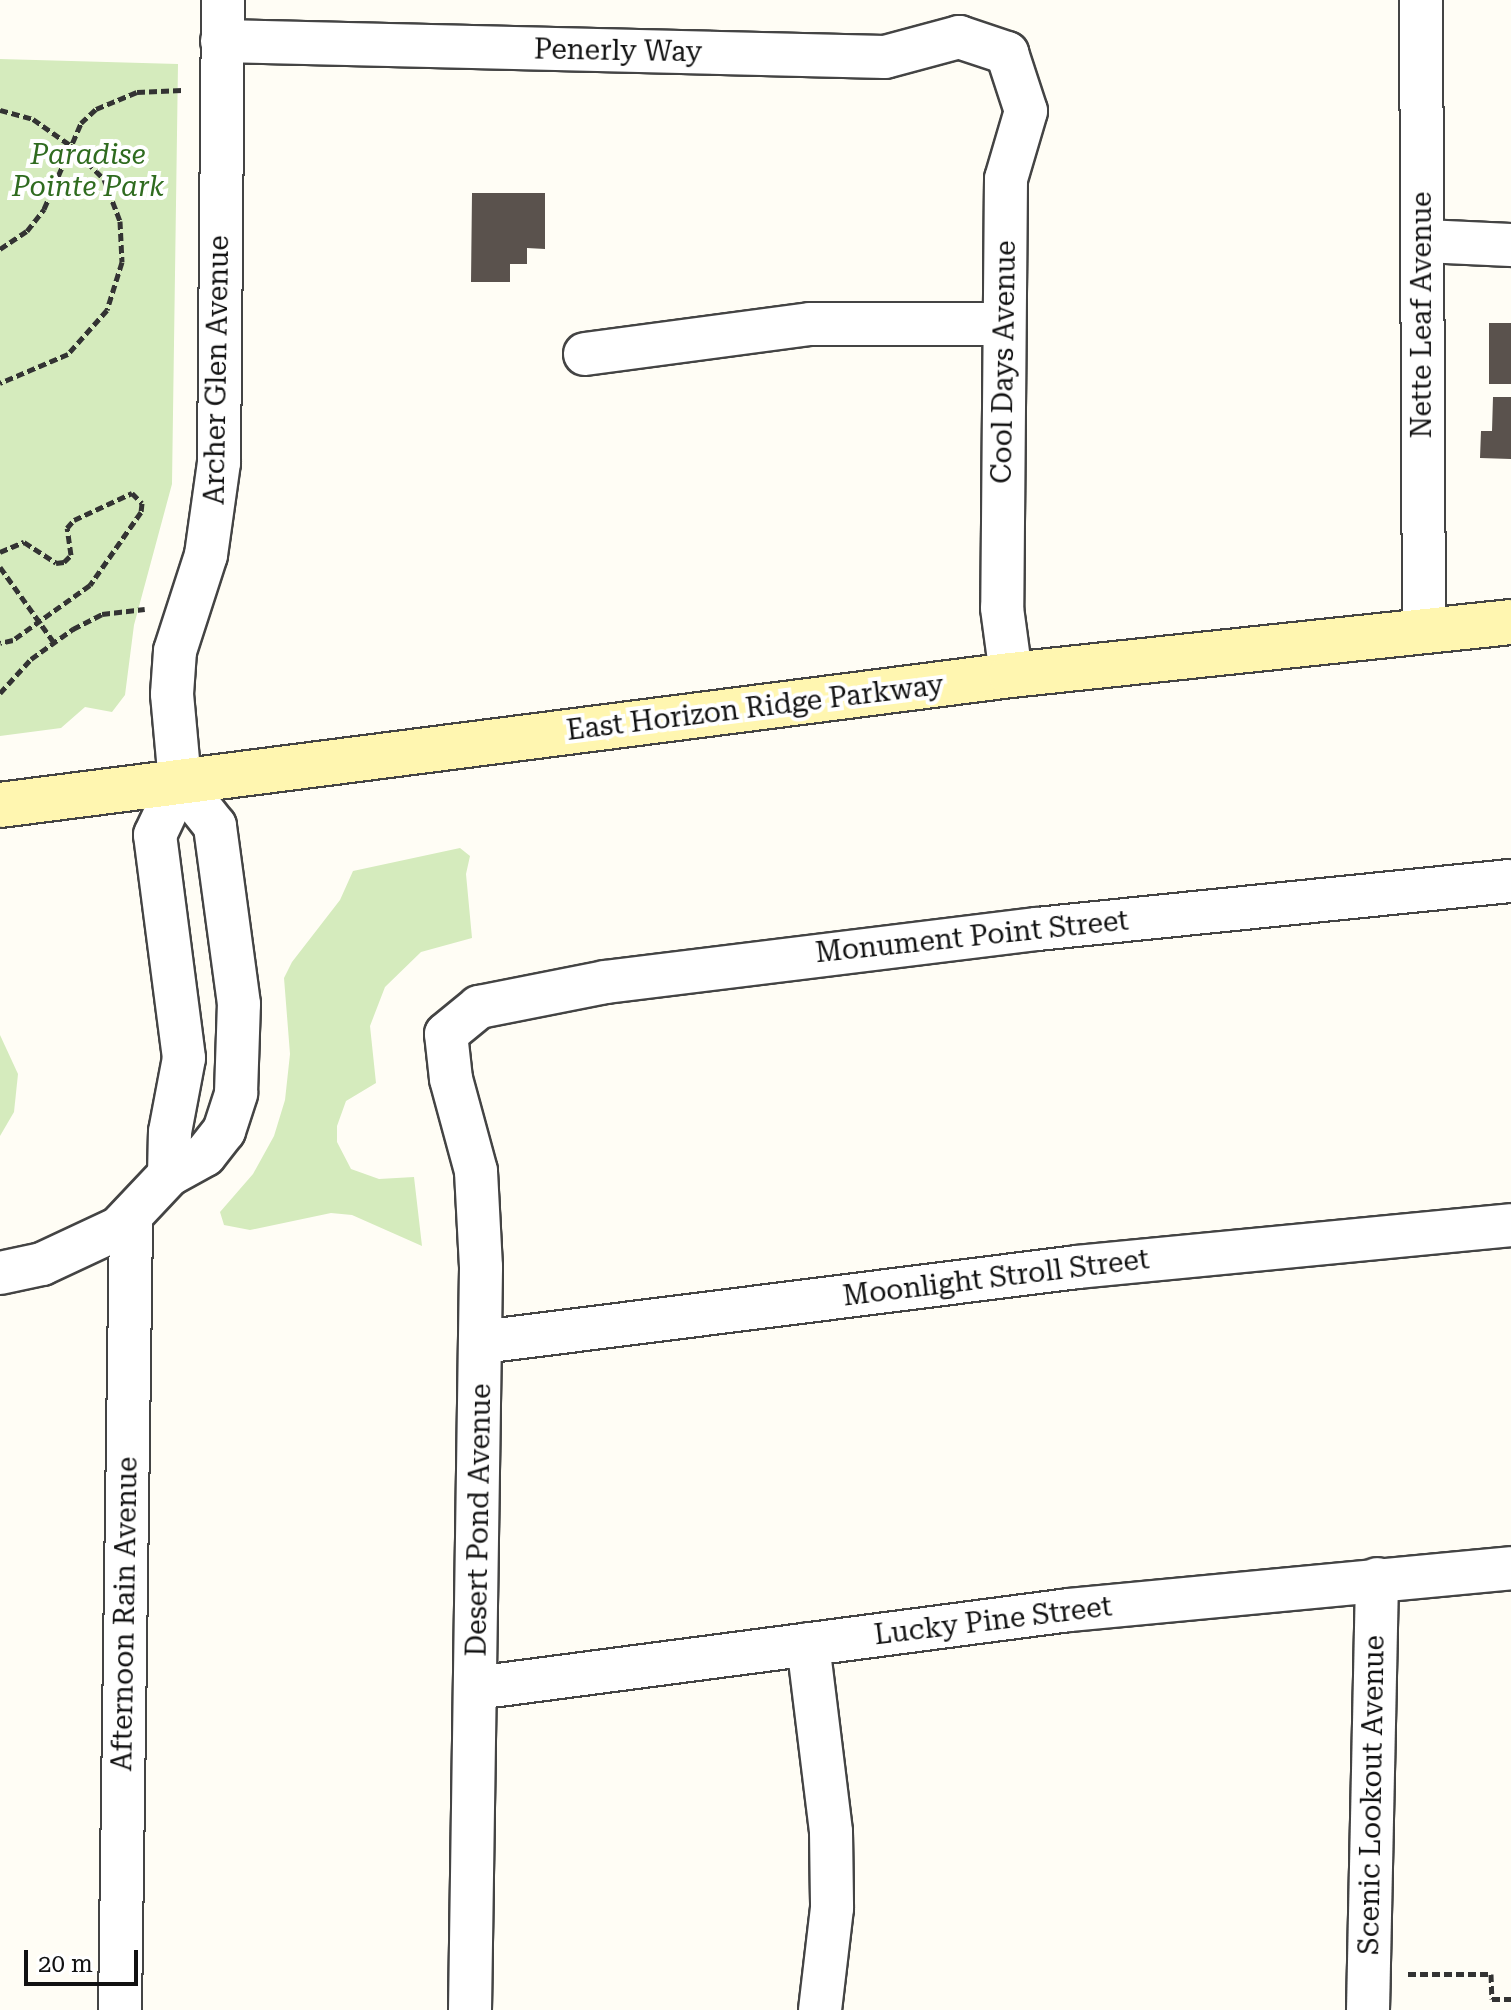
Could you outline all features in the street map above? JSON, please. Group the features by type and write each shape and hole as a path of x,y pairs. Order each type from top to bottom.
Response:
{"street":[{"name":"Archer Glen Avenue","path":"180,782 172,694 175,651 206,555 219,462 223,0"},
{"name":"Nette Leaf Avenue","path":"1421,0 1424,241 1420,556 1424,630"},
{"name":"Penerly Way","path":"222,41 885,57 959,37 1007,53"},
{"name":"Cool Days Avenue","path":"1007,53 1026,111 1006,179 1002,608 1011,675"},
{"path":"1424,241 1511,245"},
{"path":"585,354 810,324 1004,324"},
{"name":"East Horizon Ridge Parkway","path":"0,805 1011,675 1511,622"},
{"path":"0,1273 82,1248 131,1219 169,1175 205,1155 224,1131 240,1051 239,1004 215,826 180,782 155,835 184,1058 170,1132 169,1175"},
{"name":"Monument Point Street","path":"446,1034 479,1007 605,982 1037,929 1511,881"},
{"name":"Desert Pond Avenue","path":"446,1034 451,1079 476,1171 482,1342 470,2010"},
{"name":"Afternoon Rain Avenue","path":"120,2010 131,1219"},
{"name":"Moonlight Stroll Street","path":"482,1342 1077,1267 1511,1225"},
{"name":"Lucky Pine Street","path":"476,1688 1069,1610 1511,1568"},
{"name":"Scenic Lookout Avenue","path":"1368,2010 1377,1579"},
{"path":"808,1644 831,1832 832,1908 820,2010"}],"path":[{"path":"0,249 27,231 44,209 81,123 114,99 157,88 182,90"},
{"path":"0,110 33,119 70,145 104,179 120,221 122,262 107,310 68,354 0,383"},
{"path":"0,552 24,542 56,563 64,562 71,555 67,528 74,520 138,495 141,512 98,576 13,640 0,643"},
{"path":"0,567 53,641"},
{"path":"0,693 53,641 102,614 145,609"},
{"path":"1404,1974 1491,1974 1492,1999 1511,1999"}],"green space":[{"name":"Paradise Pointe Park","path":"0,59 178,64 172,484 134,625 125,695 112,712 85,707 61,728 0,736"},
{"path":"460,848 470,856 466,874 472,938 421,952 385,987 370,1026 376,1083 346,1101 337,1126 337,1142 351,1169 379,1179 414,1177 422,1246 352,1215 331,1213 250,1230 224,1225 220,1212 253,1174 274,1136 285,1100 290,1054 284,978 292,962 340,900 353,871"},
{"path":"0,1035 18,1074 14,1112 0,1136"}],"building":[{"path":"472,193 545,193 545,249 527,248 527,264 510,264 510,282 471,282"},
{"path":"1489,323 1511,323 1511,384 1489,384"},
{"path":"1493,397 1511,397 1511,459 1480,458 1481,431 1492,431"}]}
